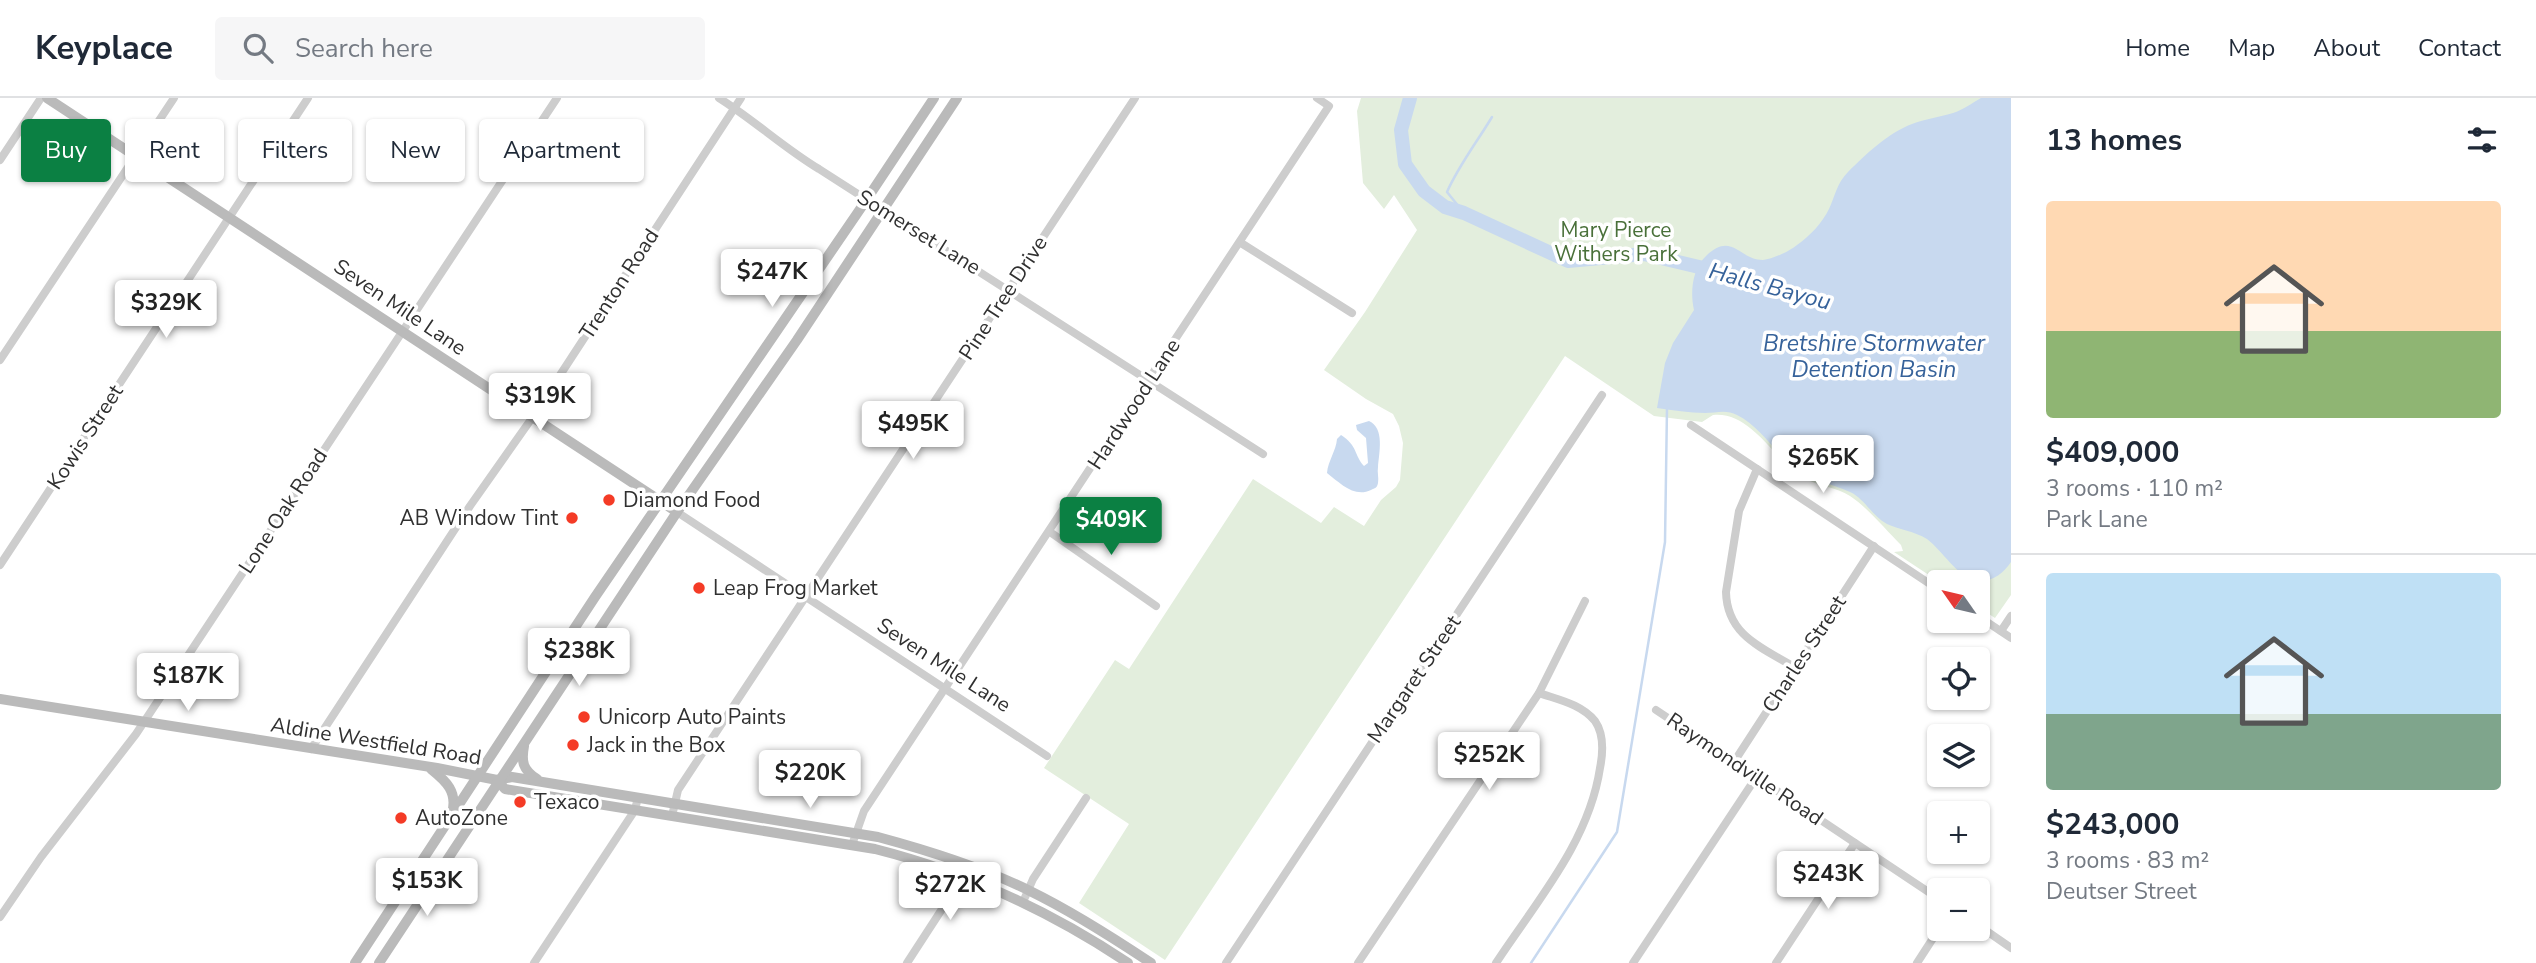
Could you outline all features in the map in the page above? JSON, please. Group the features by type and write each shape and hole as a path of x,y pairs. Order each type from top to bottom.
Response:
{"main road":[{"name":"Seven Mile Lane","path":"47,98 125,149"},
{"path":"355,963 660,501 934,98"},
{"path":"379,963 677,512 797,340 957,98"},
{"name":"Seven Mile Lane","path":"176,182 677,512"},
{"name":"Aldine Westfield Road","path":"0,699 498,780 512,777 855,833 925,850 1003,879 1066,909 1151,963"},
{"path":"524,743 523,766 527,773 542,782"},
{"path":"429,767 445,780 453,792 455,803 449,821"},
{"name":"Aldine Westfield Road","path":"498,780 505,789 852,845 921,861 1023,902 1061,921 1128,963"},
{"path":"998,891 1003,879"},
{"path":"1108,950 1116,940"}],"street":[{"path":"0,160 41,98"},
{"path":"160,119 174,98"},
{"name":"Kowis Street","path":"0,565 308,98"},
{"name":"Lone Oak Road","path":"0,918 41,857 144,722 557,98"},
{"name":"Somerset Lane","path":"719,98 808,162 1263,454"},
{"name":"Trenton Road","path":"311,749 741,98"},
{"name":"Pine Tree Drive","path":"672,816 678,790 1135,98"},
{"name":"Hardwood Lane","path":"852,845 864,811 1329,106 1317,98"},
{"path":"0,360 125,172"},
{"path":"1241,243 1352,313"},
{"name":"Margaret Street","path":"1226,963 1602,395"},
{"path":"1691,425 1927,582"},
{"path":"1757,470 1739,510 1726,605 1739,631 1796,668"},
{"name":"Seven Mile Lane","path":"677,512 1047,756"},
{"path":"1050,532 1156,606"},
{"name":"Charles Street","path":"1734,762 1874,546"},
{"path":"1358,963 1539,693 1585,601"},
{"path":"2001,631 2011,616"},
{"path":"1990,624 2011,638"},
{"path":"1496,963 1578,838 1598,786 1602,746 1597,724 1579,707 1539,693"},
{"name":"Raymondville Road","path":"1656,710 1927,891"},
{"path":"1633,963 1757,776"},
{"path":"534,963 635,810 638,797"},
{"path":"1023,902 1086,798"},
{"path":"1776,963 1856,843"},
{"path":"907,963 970,866"},
{"path":"1990,933 2011,948"},
{"path":"1917,963 1931,941"}],"green space":[{"name":"Mary Pierce Withers Park","path":"1361,98 2011,98 2011,595 1995,618 1990,615 1990,570 1927,570 1927,574 1894,552 1903,551 1901,545 1863,506 1845,493 1804,478 1739,421 1727,416 1713,415 1702,422 1654,416 1565,356 1165,960 1079,903 1129,824 1044,768 1115,660 1129,669 1253,479 1321,523 1334,507 1364,526 1381,500 1400,480 1403,443 1393,414 1324,370 1417,230 1394,195 1384,209 1363,183 1357,111"}],"water":[{"name":"Bretshire Stormwater Detention Basin","path":"1981,98 2011,98 2011,562 1996,577 1990,579 1990,570 1958,570 1927,539 1882,521 1855,495 1796,469 1753,426 1737,415 1657,408 1665,363 1673,343 1694,310 1693,282 1701,261 1706,256 1722,246 1729,246 1755,259 1763,260 1790,250 1819,224 1844,176 1862,158 1903,128 1957,112"},
{"path":"1369,421 1374,424 1379,435 1378,483 1374,489 1365,492 1353,491 1327,473 1329,464 1337,439 1341,435 1353,447 1364,466 1368,463 1366,438 1357,430 1356,425"}],"waterway":[{"name":"Halls Bayou","path":"1410,98 1401,130 1405,164 1424,191 1445,207 1464,213 1568,261 1644,254 1716,271"},
{"path":"1464,213 1447,192 1492,117"},
{"path":"1531,963 1617,832 1665,542 1667,408"}],"place":[{"name":"Diamond Food","path":"609,500"},
{"name":"AB Window Tint","path":"572,518"},
{"name":"Leap Frog Market","path":"699,588"},
{"name":"Unicorp Auto Paints","path":"584,717"},
{"name":"Jack in the Box","path":"573,745"},
{"name":"Texaco","path":"520,802"},
{"name":"AutoZone","path":"401,818"}]}
